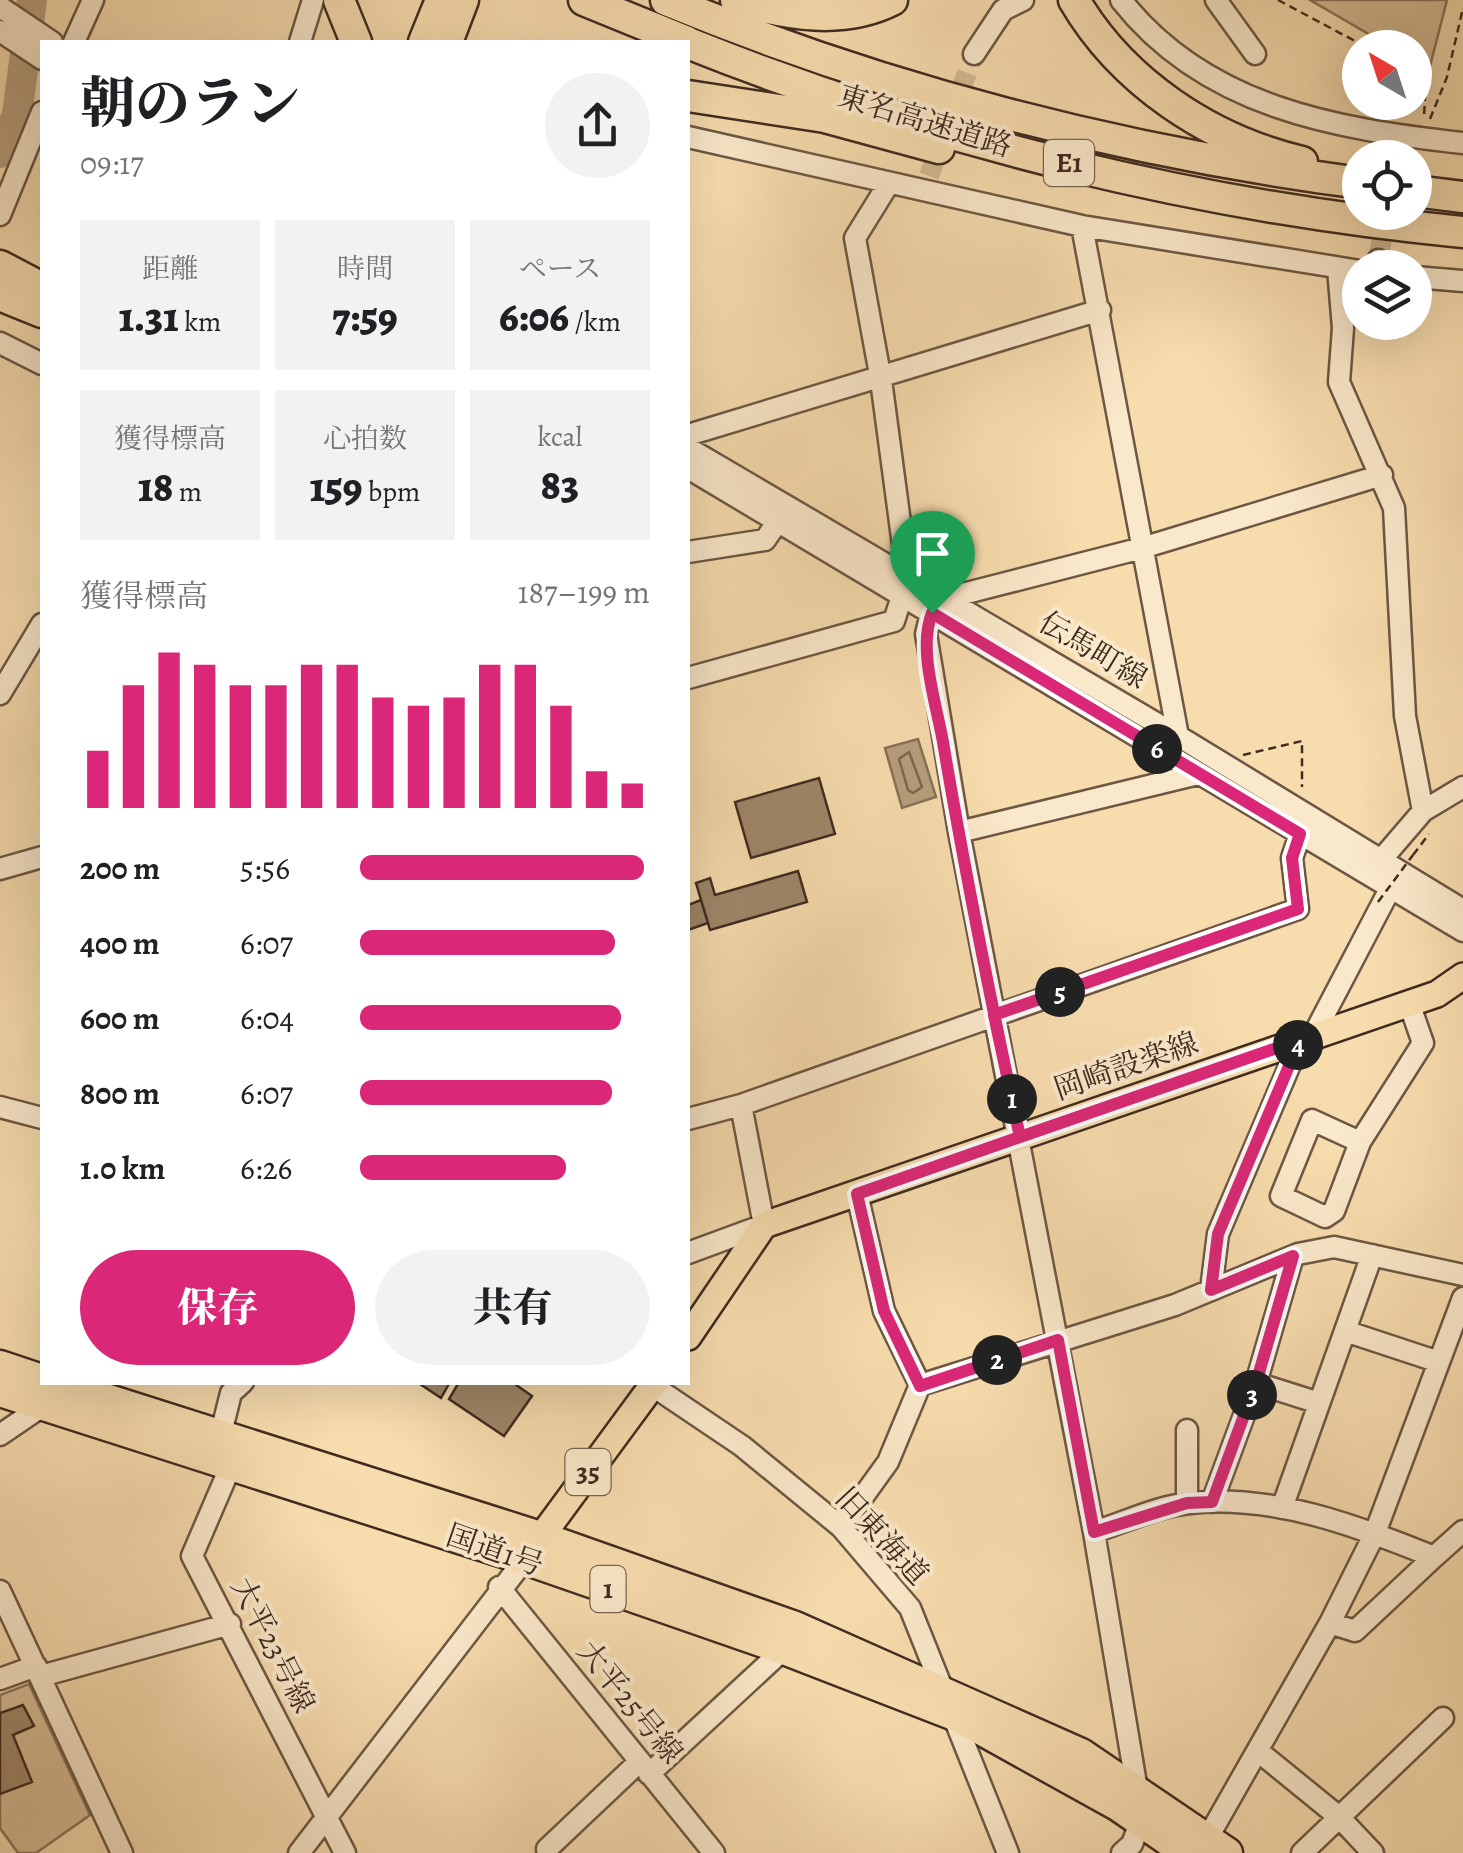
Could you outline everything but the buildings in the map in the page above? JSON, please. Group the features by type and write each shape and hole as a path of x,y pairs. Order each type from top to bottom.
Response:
{"highway":[{"path":"339,0 355,40"},
{"path":"425,40 441,0"},
{"path":"447,40 463,0"},
{"name":"東名高速道路","path":"584,0 680,40"},
{"name":"東名高速道路","path":"666,0 793,49 1011,113 1247,166 1342,181"},
{"path":"736,0 822,17 878,8 892,0"},
{"path":"1074,0 1129,72 1191,116 1294,160 1342,171"},
{"name":"東名高速道路","path":"690,44 944,129 1183,192 1463,232"},
{"path":"690,96 826,117 1052,174 1183,192"},
{"path":"1432,192 1459,197"},
{"path":"3,277 40,287"},
{"path":"3,277 40,310"},
{"name":"国道1号","path":"0,1366 46,1389 226,1450 795,1627 950,1703 1140,1823 1205,1849"},
{"name":"国道1号","path":"0,1392 46,1389"},
{"name":"国道1号","path":"532,1548 784,1649 950,1703 1082,1754 1137,1790 1205,1849"}],"main road":[{"name":"岡崎設楽線","path":"764,1226 1437,994 1463,976"},
{"path":"690,1334 764,1226"},
{"name":"35","path":"532,1548 650,1385"}],"street":[{"path":"75,40 94,0"},
{"path":"974,54 1003,10 1023,0"},
{"path":"1121,0 1162,46 1221,86 1282,110 1422,139 1463,143"},
{"path":"1216,0 1255,54"},
{"path":"300,40 305,5"},
{"path":"0,7 49,40"},
{"path":"0,31 40,58"},
{"path":"1,208 40,117"},
{"path":"690,137 890,184 929,184 1082,226 1342,269"},
{"path":"690,677 894,621 904,585 881,380 855,238 890,184"},
{"path":"1082,226 1178,736"},
{"path":"1338,268 1342,328 1339,382 1394,508 1405,716 1423,812"},
{"path":"1432,278 1463,281"},
{"path":"690,434 881,380 1100,310"},
{"path":"0,343 40,363"},
{"name":"伝馬町線","path":"690,449 939,606 1178,736 1463,910"},
{"name":"伝馬町線","path":"690,469 778,521 904,585"},
{"path":"1137,1790 1094,1532 959,832 926,634 939,606 1382,475"},
{"path":"690,552 764,540 778,521"},
{"name":"伝馬町線","path":"939,606 1034,672 1198,774"},
{"path":"1,690 40,627"},
{"path":"959,832 1198,774 1300,834 1385,895 1463,931"},
{"path":"1381,860 1423,812 1463,787"},
{"path":"690,1118 740,1105 1298,909 1292,858 1300,834"},
{"path":"0,869 40,858"},
{"path":"1211,1290 1218,1234 1307,1038 1385,895"},
{"path":"1360,1142 1312,1120 1281,1196 1330,1216 1360,1142 1423,1043 1409,1003"},
{"path":"690,1249 764,1226 740,1105"},
{"path":"0,1106 40,1117"},
{"path":"841,1526 888,1462 920,1386 884,1311 857,1194"},
{"path":"920,1386 1211,1290 1293,1256 1334,1248 1463,1274"},
{"path":"1212,1502 1256,1383 1293,1256"},
{"path":"1282,1508 1372,1256"},
{"path":"1205,1849 1330,1623 1375,1533 1463,1298"},
{"path":"1344,1331 1439,1362"},
{"path":"1256,1383 1319,1403"},
{"path":"226,1450 231,1393 240,1385"},
{"name":"旧東海道","path":"652,1385 742,1446 841,1526 910,1608 1008,1853"},
{"path":"0,1435 46,1389"},
{"path":"1187,1430 1187,1503"},
{"name":"大平23号線","path":"226,1450 192,1556 345,1853"},
{"path":"1094,1532 1187,1503 1212,1502 1282,1508 1375,1533 1434,1557"},
{"path":"1330,1623 1355,1631 1463,1531"},
{"path":"300,1853 532,1548"},
{"name":"大平25号線","path":"499,1587 714,1853"},
{"path":"0,1591 122,1853"},
{"path":"0,1679 230,1624"},
{"path":"547,1849 784,1649"},
{"path":"1302,1853 1442,1718"},
{"path":"1258,1751 1339,1817 1372,1853"},
{"path":"1122,1853 1132,1844 1140,1823"}],"path":[{"path":"1278,0 1342,34"},
{"path":"1422,139 1446,77 1463,8"},
{"path":"1422,139 1423,120"},
{"path":"1217,760 1302,741 1301,812"},
{"path":"1385,895 1429,834"}],"shaded area":[{"path":"1310,0 1447,0 1432,58 1432,30 1362,30"},
{"path":"29,1684 90,1815 36,1853 18,1853 0,1828 0,1695"}],"water":[{"path":"918,739 936,797 902,808 885,748"}],"waterway":[{"path":"0,153 17,115 32,0"}],"tunnel":[{"path":"929,176 974,54"},
{"path":"1380,250 1384,230"}],"route":[{"path":"932,613 926,634 942,734 976,924 994,1015 1020,1137 857,1194 884,1311 920,1386 1058,1340 1094,1532 1187,1503 1212,1502 1256,1383 1293,1256 1211,1290 1218,1234 1300,1040 1020,1137 994,1015 1298,909 1292,858 1300,834 932,613"}]}
